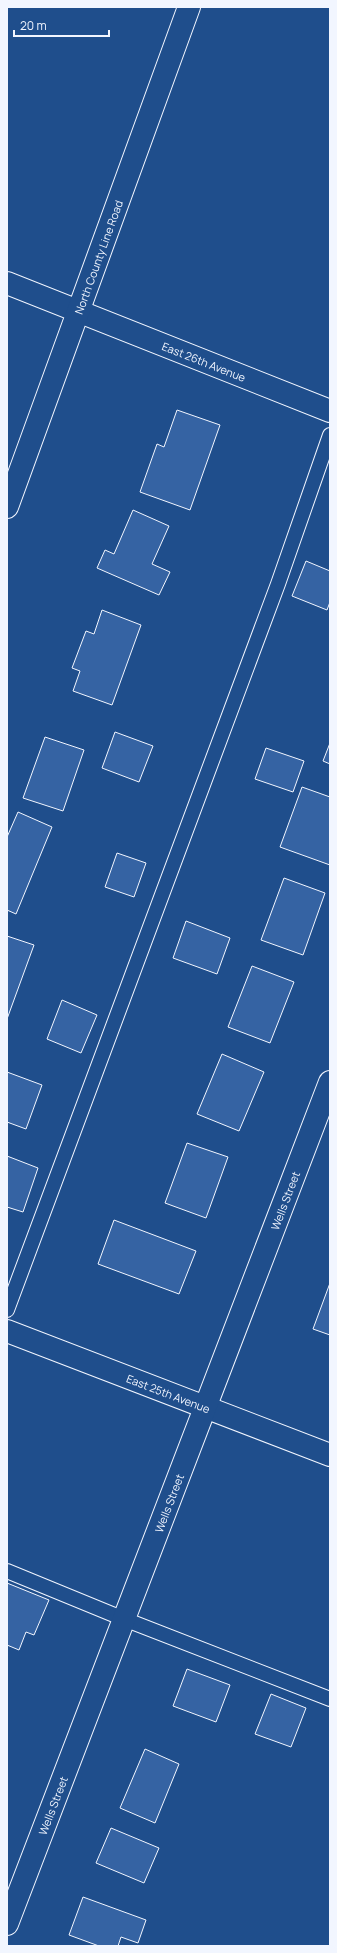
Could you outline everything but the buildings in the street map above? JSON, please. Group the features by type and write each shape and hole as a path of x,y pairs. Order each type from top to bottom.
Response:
{"street":[{"name":"North County Line Road","path":"7,507 189,7"},
{"name":"East 26th Avenue","path":"7,283 330,411"},
{"name":"Wells Street","path":"7,1924 204,1407 330,1082"},
{"name":"East 25th Avenue","path":"7,1331 330,1455"}],"lane":[{"path":"7,1310 275,592 330,435"},
{"path":"7,1571 124,1619 330,1699"}]}
